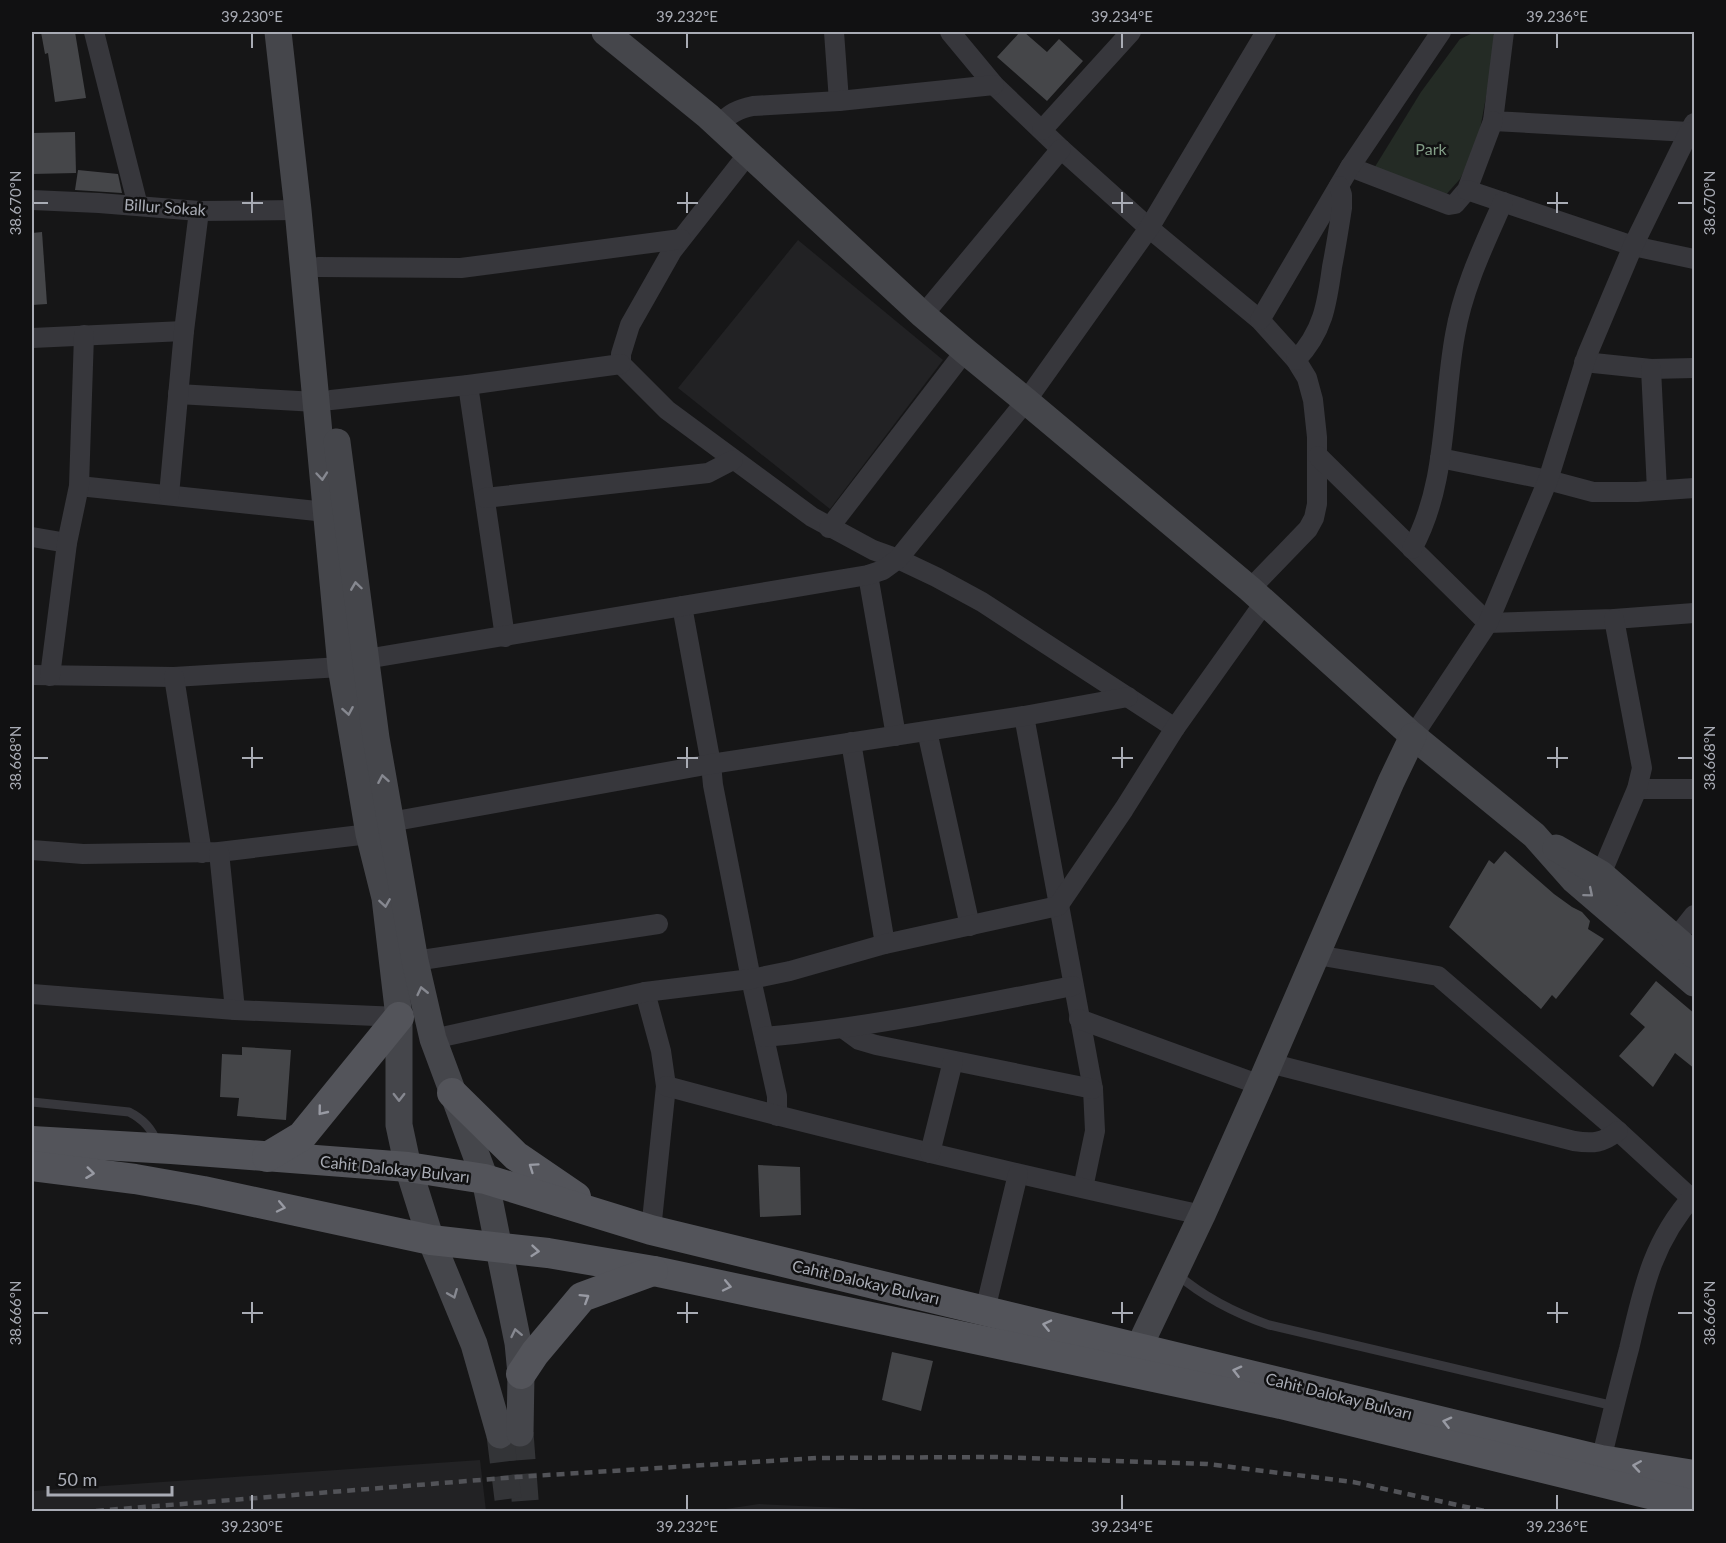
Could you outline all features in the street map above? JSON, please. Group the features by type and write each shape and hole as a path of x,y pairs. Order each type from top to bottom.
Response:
{"main road":[{"path":"263,32 286,191 298,210"},
{"path":"278,32 353,663"},
{"path":"297,32 318,267 326,513 353,663 376,738 380,828 385,898 399,1017 399,1125 408,1167 431,1240 510,1434 521,1374 518,1342 485,1179 433,1039 380,828"},
{"path":"605,32 718,126 964,351 1257,596 1413,736 1534,835 1574,879 1695,983"},
{"path":"1138,1347 1202,1215 1413,736"},
{"path":"1534,835 1601,874 1685,947"},
{"path":"267,1157 302,1136 399,1017"},
{"path":"452,1093 516,1156 598,1213"},
{"name":"Cahit Dalokay Bulvarı","path":"32,1141 408,1167 485,1179 651,1230 1601,1460 1695,1475"},
{"name":"Cahit Dalokay Bulvarı","path":"32,1166 192,1189 431,1240 548,1253 654,1271 1281,1404 1695,1504"},
{"path":"521,1374 535,1353 582,1297 654,1271"}],"street":[{"path":"94,32 138,206"},
{"path":"834,32 839,101"},
{"path":"433,1039 645,992 750,979 790,971 885,944 1059,906 1124,809 1257,596 1314,518 1317,504 1318,456 1313,400 1307,378 1296,360 1260,320 1149,228 1041,130 994,85 950,32"},
{"path":"1041,130 1131,32"},
{"path":"84,336 79,486 40,675 174,677 353,663 868,575 883,570 898,559 1026,401 1149,228 1266,32"},
{"path":"1260,320 1350,167 1441,32"},
{"path":"1350,167 1449,205 1455,204 1467,190 1493,121 1504,32"},
{"path":"718,126 731,113 753,106 839,101 994,85"},
{"path":"1413,736 1488,623 1548,480 1584,362 1633,246 1692,128 1493,121"},
{"path":"923,315 1061,148"},
{"path":"748,153 672,251 630,325 621,354 621,363 667,410 812,518 982,602 1175,728"},
{"path":"1296,360 1317,333 1326,307 1342,208 1339,186"},
{"path":"1467,190 1633,246 1695,259"},
{"name":"Billur Sokak","path":"32,200 199,211 298,210"},
{"path":"1412,549 1430,507 1440,458 1458,317 1469,282 1503,202"},
{"path":"169,495 184,330 199,211"},
{"path":"318,267 461,268 681,239"},
{"path":"32,338 184,330"},
{"path":"829,528 964,351"},
{"path":"1584,362 1651,369 1695,368"},
{"path":"178,394 323,401 468,385 621,363"},
{"path":"1651,369 1658,490"},
{"path":"468,385 505,636"},
{"path":"1318,456 1488,623 1614,619 1695,613"},
{"path":"1440,458 1548,480 1593,492 1695,488"},
{"path":"484,498 708,473 733,460"},
{"path":"79,486 326,513"},
{"path":"32,537 67,543"},
{"path":"868,575 896,736"},
{"path":"682,606 750,979 777,1096 777,1116"},
{"path":"1601,874 1637,789 1642,768 1614,619"},
{"path":"174,677 210,853 235,1010"},
{"path":"32,850 83,854 210,853 380,828 711,764 1024,716 1128,697"},
{"path":"1024,716 1093,1089 1095,1131 1083,1188"},
{"path":"927,731 970,926"},
{"path":"851,742 885,944"},
{"path":"1637,789 1695,789"},
{"path":"1685,947 1695,915"},
{"path":"415,961 658,924"},
{"path":"1317,955 1438,976 1693,1197 1674,1220 1659,1246 1643,1289 1601,1460"},
{"path":"764,1037 844,1029 1073,986"},
{"path":"645,992 661,1051 666,1086 651,1230"},
{"path":"32,994 235,1010 399,1017"},
{"path":"1079,1019 1265,1074 1574,1141 1590,1144 1601,1141 1618,1131"},
{"path":"844,1029 852,1036 867,1043 1093,1089"},
{"path":"930,1153 953,1061"},
{"path":"666,1086 930,1153 1202,1215"},
{"path":"985,1310 1018,1174"}],"lane":[{"path":"32,1102 129,1112 149,1126 158,1149"},
{"path":"1174,1272 1214,1302 1269,1324 1614,1406"}],"shaded area":[{"path":"798,240 943,360 830,509 678,388"},
{"path":"480,1460 486,1511 32,1511 32,1491"},
{"path":"759,1504 907,1511 712,1511"}],"green space":[{"name":"Park","path":"1475,32 1491,32 1497,38 1477,145 1460,179 1443,198 1373,170 1421,92 1460,39"}],"building":[{"path":"41,32 75,32 86,98 55,102 48,53 45,54"},
{"path":"1020,32 1024,32 1047,52 1059,39 1083,61 1047,101 997,57"},
{"path":"75,132 76,173 32,174 32,133"},
{"path":"78,170 118,174 122,193 75,190"},
{"path":"42,232 47,304 32,305 32,233"},
{"path":"1505,851 1554,894 1582,912 1590,921 1588,929 1604,939 1556,999 1552,995 1541,1009 1449,927 1489,860 1494,864"},
{"path":"1656,981 1695,1014 1695,1069 1675,1053 1653,1087 1619,1056 1645,1027 1630,1014"},
{"path":"242,1047 291,1050 286,1120 237,1116 239,1098 220,1097 222,1054 242,1055"},
{"path":"758,1165 800,1167 801,1215 760,1217"},
{"path":"892,1352 933,1361 921,1411 882,1400"}],"tunnel":[{"path":"520,1433 526,1512"},
{"path":"500,1435 508,1499"}],"railway":[{"path":"82,1512 517,1477 816,1458 995,1457 1207,1464 1353,1482 1489,1512"}]}
